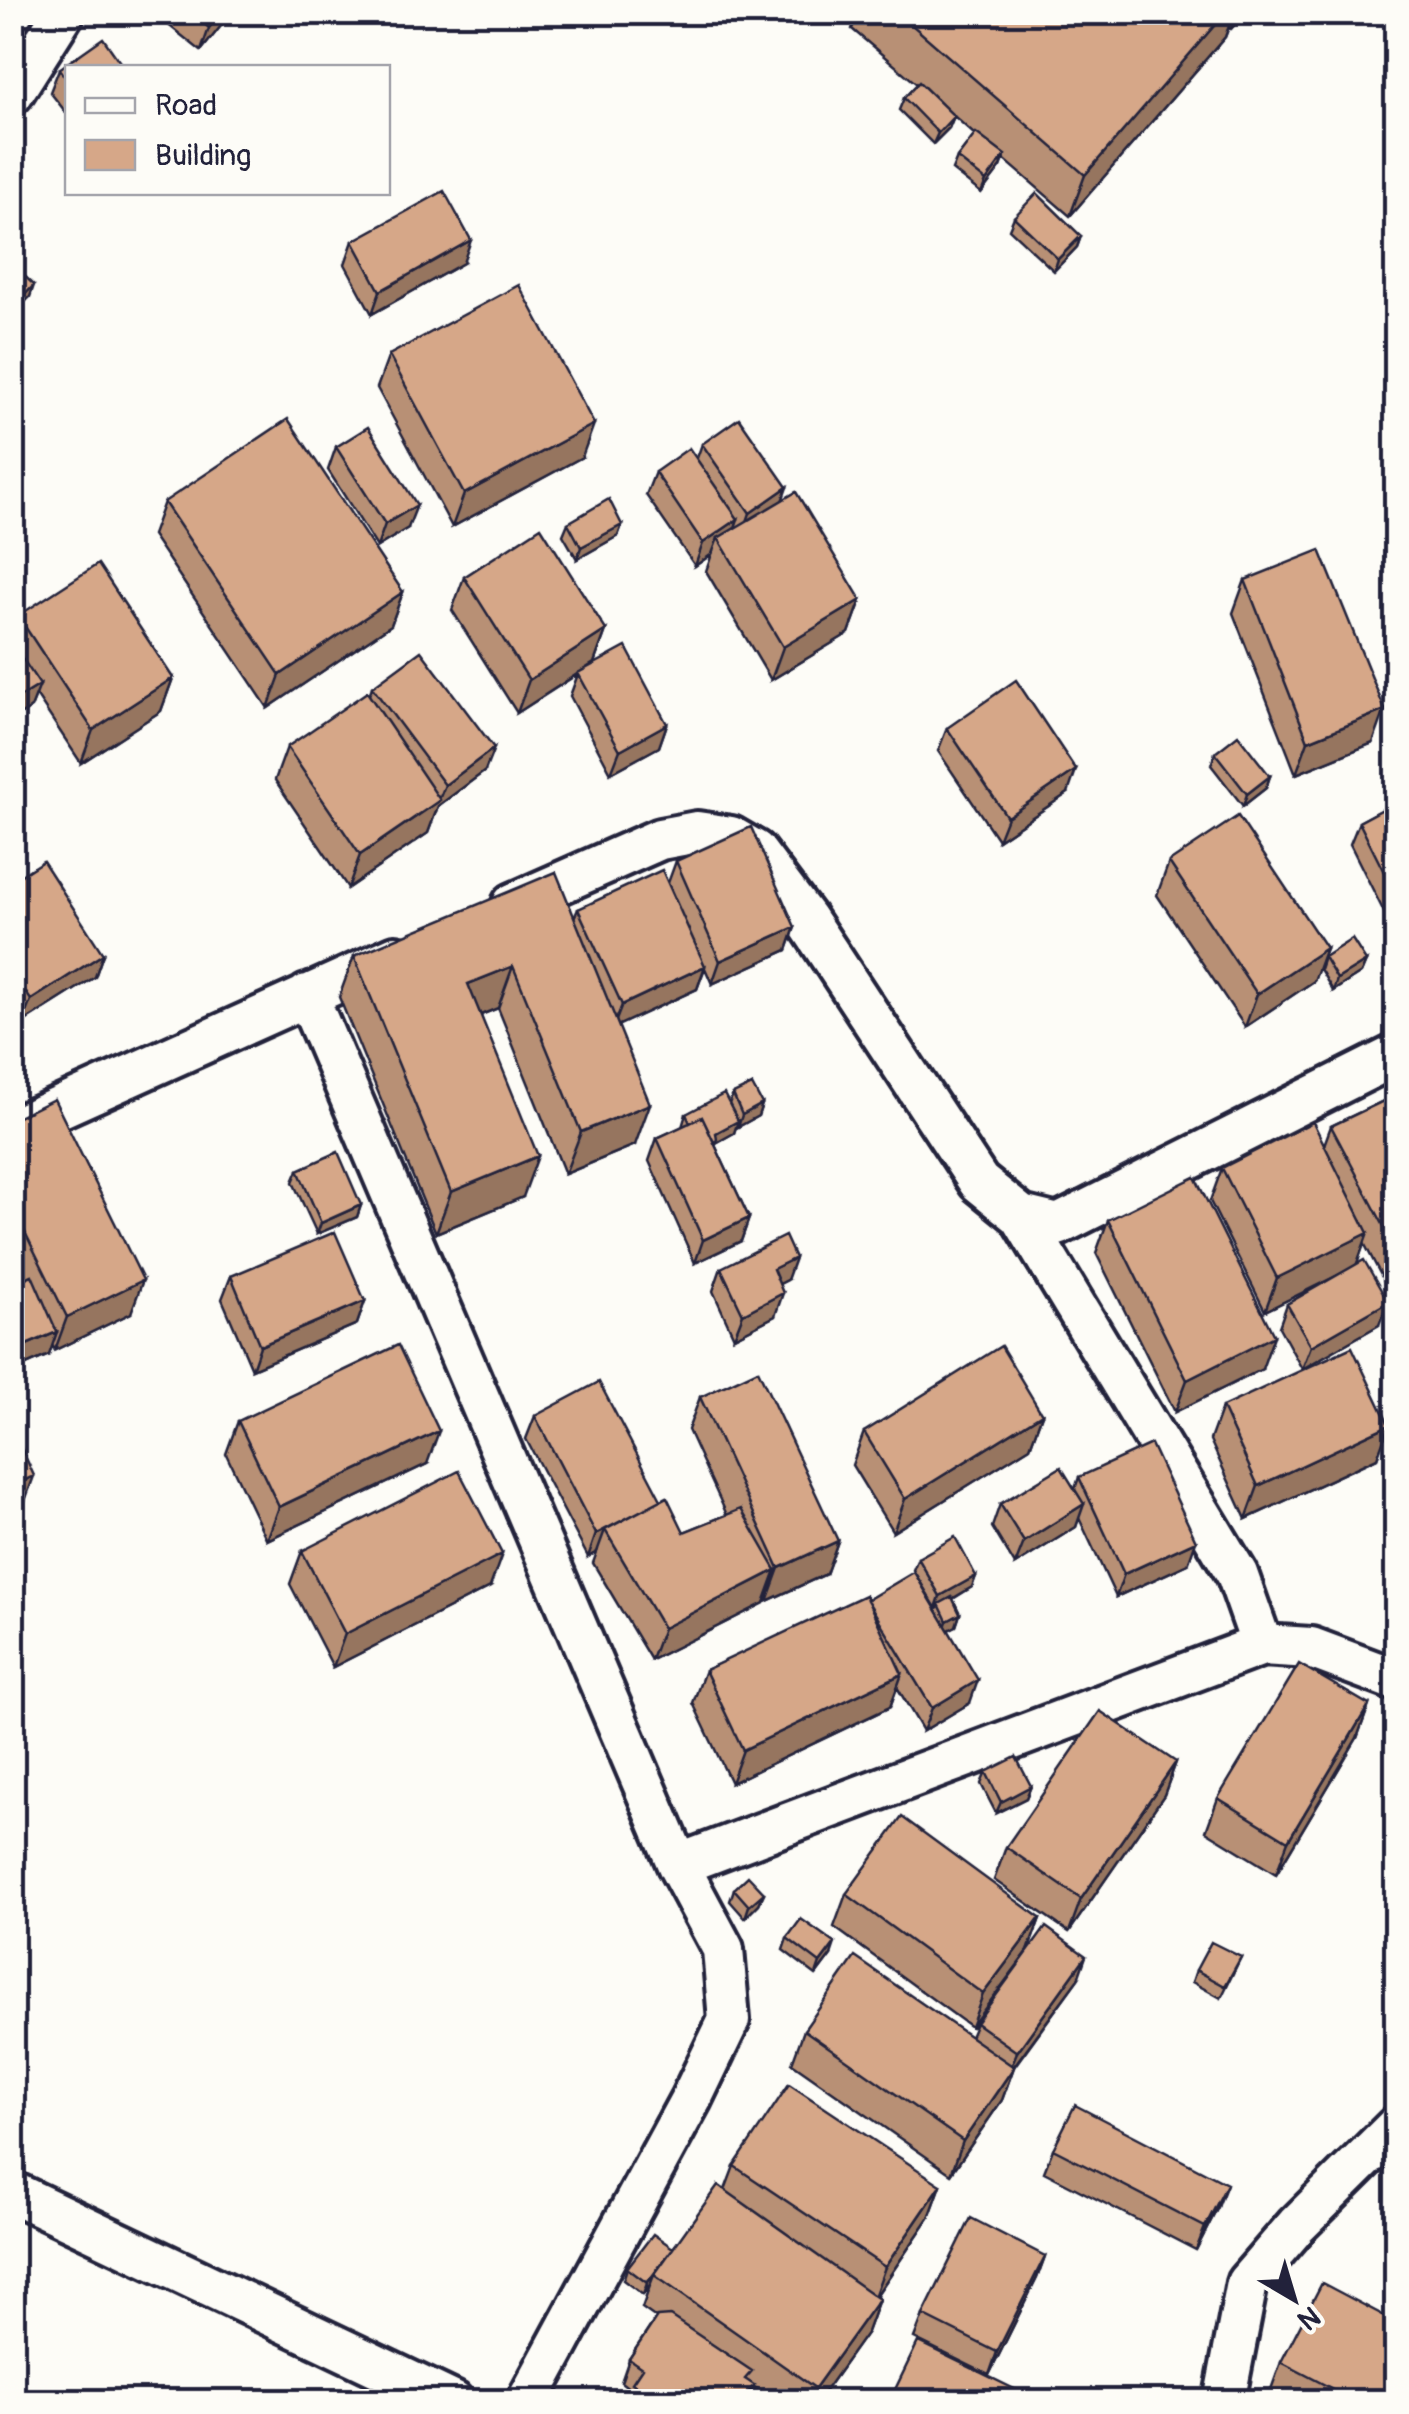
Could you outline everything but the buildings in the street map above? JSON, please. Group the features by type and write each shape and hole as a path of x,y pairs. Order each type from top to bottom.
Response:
{"street":[{"path":"12,94 64,12"},
{"path":"484,917 660,840 697,832 732,837 755,851 806,919 979,1182 1021,1216 1237,1574 1262,1645"},
{"path":"12,1129 431,940"},
{"path":"308,995 678,1865 722,1949 729,2020 691,2100 527,2402"},
{"path":"1021,1216 1058,1225 1396,1055"},
{"path":"678,1865 1262,1645 1311,1648 1396,1680"},
{"path":"1224,2402 1247,2282 1296,2226 1396,2127"},
{"path":"12,2192 453,2402"}]}
